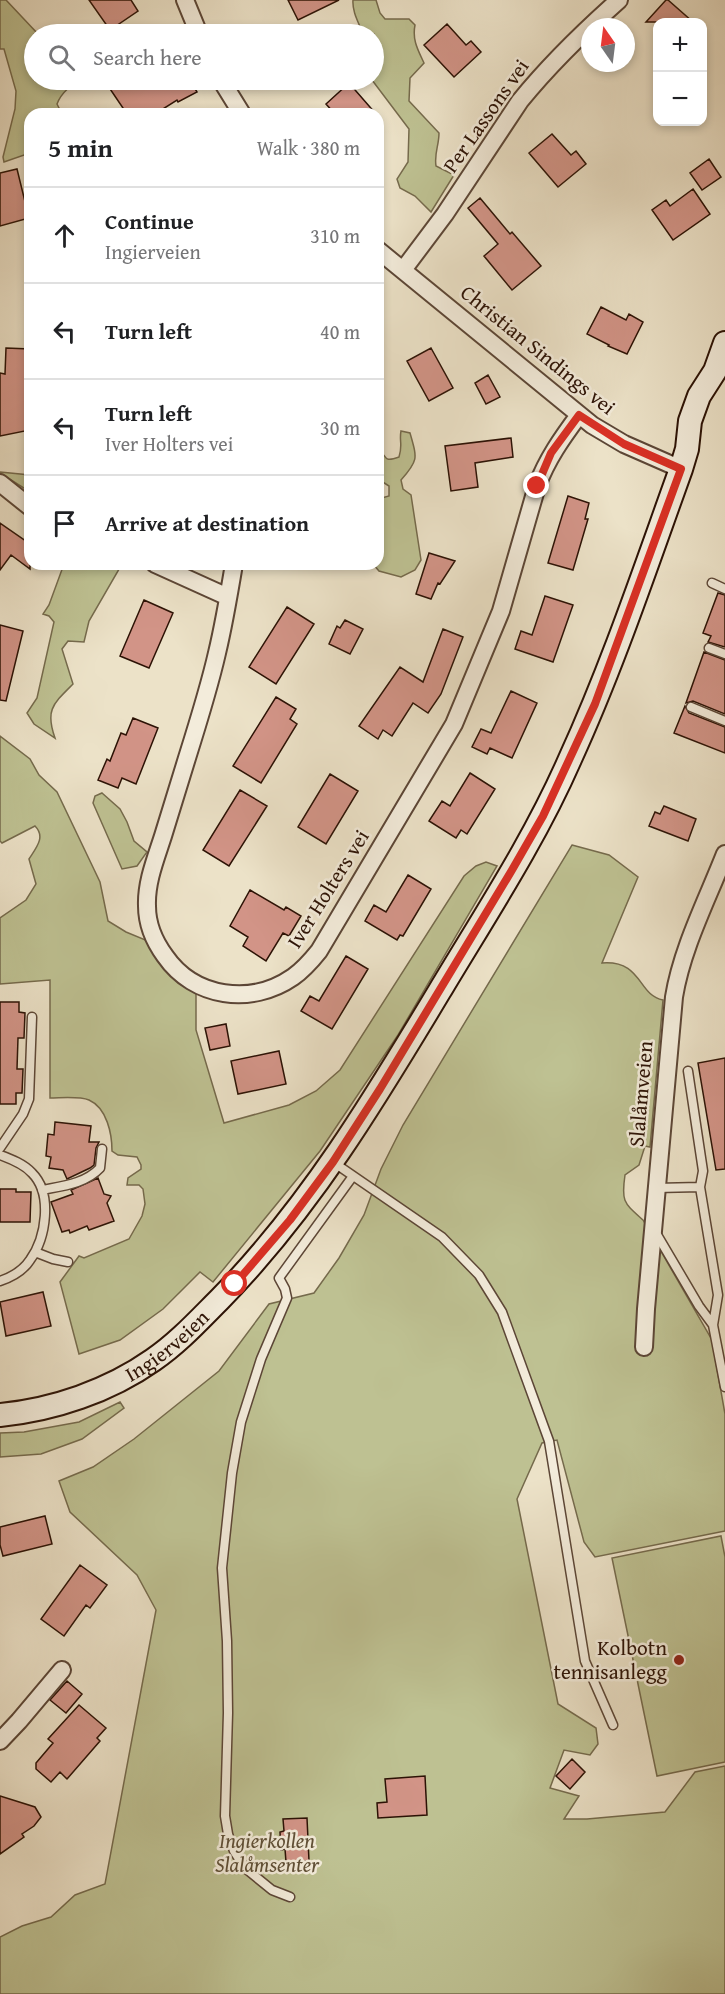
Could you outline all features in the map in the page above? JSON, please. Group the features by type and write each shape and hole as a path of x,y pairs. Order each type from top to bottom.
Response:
{"main road":[{"name":"Ingierveien","path":"0,1415 36,1410 70,1401 96,1391 152,1361 176,1342 235,1284 290,1220 333,1162 416,1029 543,816 595,704 684,459 690,421 699,396 722,355"}],"street":[{"path":"185,0 195,24"},
{"name":"Per Lassons vei","path":"403,270 445,214 520,101 564,51 619,0"},
{"path":"227,90 238,108"},
{"name":"Christian Sindings vei","path":"384,255 579,415 624,444 684,459"},
{"name":"Iver Holters vei","path":"233,570 207,692 152,870 147,903 151,932 162,953 178,972 188,980 211,991 236,995 264,991 279,985 306,966 319,951 395,825 454,724 476,676 501,611 544,466 579,415"},
{"path":"0,483 24,502"},
{"path":"168,570 228,597"},
{"name":"Slalåmveien","path":"644,1347 670,1024 677,980 725,854"},
{"path":"0,1741 19,1722 62,1670"}],"lane":[{"path":"712,583 725,589"},
{"path":"709,648 725,654"},
{"path":"691,706 725,721"},
{"path":"0,1148 23,1114 29,1099 32,1017"},
{"path":"688,1071 703,1172 700,1187 718,1295 713,1325 725,1387"},
{"path":"42,1190 63,1186 90,1176 100,1168 102,1149"},
{"path":"0,1155 27,1168 33,1174 42,1190 45,1204 43,1224 35,1252 22,1270 0,1281"},
{"path":"333,1162 442,1237 479,1275 502,1312 549,1441 585,1661 613,1725"},
{"path":"290,1897 272,1890 245,1868 234,1851 226,1825 228,1713 227,1641 222,1588 223,1546 241,1422 261,1359 287,1298 279,1278 354,1176"},
{"path":"656,1188 700,1187"},
{"path":"653,1228 699,1306 713,1325"},
{"path":"35,1252 68,1262"}],"green space":[{"path":"0,0 6,0 29,24 24,24 24,90 67,90 57,104 59,108 24,108 24,155 4,162 3,157 15,109 16,91 4,49 0,49"},
{"path":"353,0 376,0 380,13 385,19 409,19 415,25 415,40 424,63 410,78 409,101 439,133 436,166 454,175 431,212 415,196 400,188 397,179 408,162 409,129 380,90 384,90 384,24 359,24"},
{"path":"401,431 410,433 415,454 414,463 401,480 403,489 411,495 421,560 415,570 401,577 378,570 384,570 384,497 389,496 389,486 384,483 384,455 388,459 399,457"},
{"path":"0,473 24,474 24,488"},
{"path":"62,570 119,570 89,621 84,642 68,641 62,649 73,684 56,702 51,714 55,738 34,724 27,713 37,698 54,622 49,616 43,614 49,605"},
{"path":"0,736 30,759 39,775 57,792 100,882 108,921 148,941 179,981 196,993 196,1030 224,1123 289,1105 316,1091 340,1070 464,876 476,866 486,862 497,866 398,1035 320,1151 213,1282 200,1272 163,1309 120,1340 79,1354 60,1282 79,1256 84,1258 129,1239 142,1216 145,1204 143,1189 139,1185 127,1185 128,1178 141,1169 141,1165 137,1157 118,1155 112,1151 107,1122 95,1104 80,1098 50,1098 50,980 0,984 0,918 26,900 36,884 29,859 37,847 40,834 35,826 2,843 0,841"},
{"path":"102,793 120,809 134,841 147,852 137,866 122,869 93,803 95,796"},
{"name":"Ingierkollen Slalåmsenter","path":"572,845 609,855 638,877 602,963 625,967 648,992 663,1000 650,1147 645,1146 639,1165 625,1175 623,1191 625,1201 643,1220 712,1340 725,1414 725,1531 595,1557 584,1542 557,1440 542,1443 517,1499 558,1704 596,1728 598,1744 590,1755 564,1750 550,1788 579,1796 564,1819 665,1812 695,1772 725,1766 725,1994 0,1994 0,1937 22,1926 51,1917 75,1895 105,1884 156,1610 137,1575 70,1512 59,1481 93,1467 134,1439 219,1371 269,1304 314,1293 339,1258 364,1215 381,1169 403,1125"},
{"path":"120,1402 124,1408 82,1439 41,1454 0,1457 0,1433 24,1432 79,1422"},
{"name":"Kolbotn tennisanlegg","path":"721,1536 725,1557 725,1762 657,1776 612,1558"}],"building":[{"path":"89,0 131,0 138,11 119,24 106,24"},
{"path":"288,0 339,0 298,20"},
{"path":"666,0 688,18 653,18 653,22 646,22"},
{"path":"447,24 466,45 471,41 481,52 454,77 424,45"},
{"path":"111,90 196,90 197,92 164,108 123,108"},
{"path":"341,90 355,90 371,108 330,108 326,104"},
{"path":"552,134 571,155 576,151 586,164 558,187 529,153"},
{"path":"709,159 721,177 702,190 690,173"},
{"path":"17,169 24,198 24,219 0,226 0,173"},
{"path":"693,189 710,214 673,240 652,210 666,200 670,206"},
{"path":"480,198 541,266 512,290 484,256 498,244 468,208"},
{"path":"601,307 626,320 629,314 643,322 627,354 587,334"},
{"path":"6,348 24,349 24,431 0,436 0,373 5,374"},
{"path":"431,348 453,388 429,401 407,361"},
{"path":"488,375 500,397 486,404 475,383"},
{"path":"511,438 513,457 475,463 478,487 451,491 445,446"},
{"path":"568,496 589,503 585,519 588,519 573,570 548,563"},
{"path":"0,523 24,540 24,565 11,555 0,570"},
{"path":"429,553 455,561 440,584 438,583 431,599 416,594"},
{"path":"718,593 725,595 725,647 708,642 711,636 703,633"},
{"path":"545,596 573,605 553,662 515,649 521,631 532,635"},
{"path":"144,600 173,613 149,668 120,656"},
{"path":"287,607 314,624 276,684 249,667"},
{"path":"345,620 363,629 350,654 329,644 337,626 340,628"},
{"path":"0,625 23,631 6,701 0,700"},
{"path":"443,629 463,637 441,694 428,713 413,703 392,736 383,730 378,739 359,726 400,667 423,682"},
{"path":"704,652 725,660 725,714 693,701 686,703"},
{"path":"511,691 537,703 512,758 490,748 487,754 472,747 481,729 491,733"},
{"path":"276,697 296,709 290,719 297,724 261,783 233,766"},
{"path":"685,706 689,713 725,727 725,753 674,733"},
{"path":"133,718 158,728 136,784 122,778 118,788 98,780 107,759 110,761 121,733 126,735"},
{"path":"470,773 495,789 467,834 461,830 456,838 429,821 442,801 450,806"},
{"path":"330,774 358,791 326,844 298,827"},
{"path":"240,790 267,806 229,866 203,850"},
{"path":"664,806 696,819 688,841 649,826 655,812 660,814"},
{"path":"408,875 431,889 403,936 400,935 397,940 365,921 374,905 386,912"},
{"path":"250,890 284,910 286,907 301,916 289,936 283,933 266,961 243,946 248,937 230,926"},
{"path":"346,956 368,969 332,1029 301,1011 310,996 319,1001"},
{"path":"0,1002 19,1002 19,1012 25,1013 24,1038 18,1038 17,1069 23,1069 22,1093 16,1093 16,1104 0,1104"},
{"path":"226,1024 230,1046 210,1050 205,1028"},
{"path":"279,1051 286,1084 238,1094 231,1061"},
{"path":"725,1058 725,1169 716,1170 698,1063"},
{"path":"55,1122 91,1126 89,1142 99,1142 94,1165 67,1179 63,1170 49,1168 51,1157 46,1156 48,1134 54,1135"},
{"path":"98,1178 104,1194 111,1196 107,1203 114,1221 89,1230 87,1226 70,1233 69,1230 62,1232 51,1202 73,1194 71,1190"},
{"path":"0,1189 31,1192 30,1222 0,1222"},
{"path":"43,1292 51,1326 6,1336 0,1302"},
{"path":"45,1516 52,1544 3,1556 0,1545 0,1527"},
{"path":"80,1565 107,1585 90,1608 86,1605 64,1636 41,1619"},
{"path":"67,1681 82,1694 66,1713 50,1700"},
{"path":"79,1705 106,1728 97,1738 100,1741 67,1779 60,1772 51,1782 36,1769 36,1763 53,1743 48,1739"},
{"path":"572,1759 585,1772 570,1789 556,1776"},
{"path":"425,1776 427,1815 378,1818 377,1803 387,1802 385,1779"},
{"path":"0,1796 35,1807 41,1817 34,1826 22,1834 24,1837 0,1854"},
{"path":"307,1818 309,1861 286,1862 285,1849 281,1850 280,1832 284,1831 283,1819"}],"place":[{"name":"Kolbotn tennisanlegg","path":"679,1660"}],"route":[{"path":"235,1284 290,1220 333,1162 380,1089 543,816 595,704 681,469 624,444 579,415 551,453 537,486"}]}
